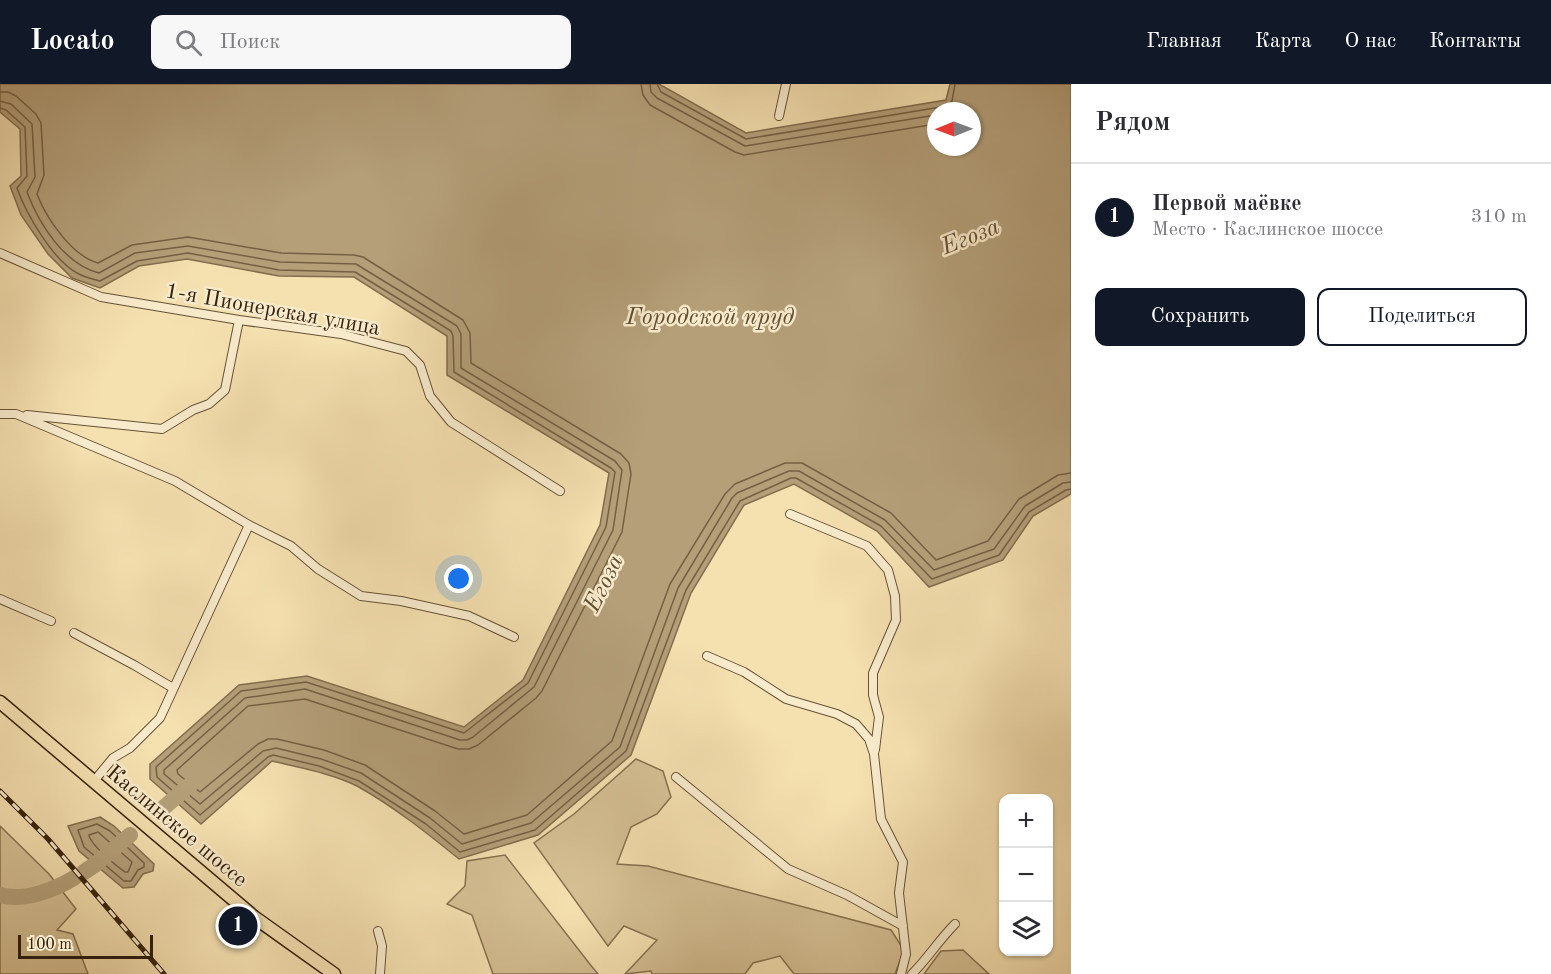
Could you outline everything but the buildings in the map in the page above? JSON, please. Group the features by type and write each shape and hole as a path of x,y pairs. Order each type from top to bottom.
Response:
{"main road":[{"name":"Каслинское шоссе","path":"0,702 254,917 334,974"}],"street":[{"path":"779,116 786,84"},
{"name":"1-я Пионерская улица","path":"0,253 101,297 341,334 406,351 420,365 430,396 452,422 560,491"},
{"path":"0,414 162,429 192,410 209,404 225,390 239,320"},
{"path":"16,414 175,481 249,525 291,546 318,569 361,596 401,601 469,616 514,637"},
{"path":"790,514 867,546 888,570 895,596 896,621 873,673 873,695 879,717 874,754 880,819 903,861 899,894 906,954 901,974"},
{"path":"94,781 113,758 130,748 160,718 249,525"},
{"path":"0,599 51,621"},
{"path":"74,633 173,688"},
{"path":"707,656 744,672 786,699 837,714 856,724 869,739 874,754"},
{"path":"676,777 788,869 847,895 903,926"},
{"path":"912,974 928,957 938,940 955,924"},
{"path":"378,931 382,946 380,974"}],"shaded area":[{"path":"636,759 663,771 671,797 657,814 631,827 617,864 648,866 891,930 904,950 895,974 794,974 780,956 753,963 745,974 652,974 651,971 625,974 657,940 624,926 608,946 534,843 574,814"},
{"path":"0,826 49,874 76,909 57,930 73,934 88,974 0,974"},
{"path":"505,855 598,974 493,974 472,915 447,904 465,886 467,861"},
{"path":"963,950 989,974 924,974 941,951"}],"water":[{"name":"Городской пруд","path":"0,84 659,84 746,133 927,103 927,156 981,156 981,102 934,102 946,100 950,84 1071,84 1071,494 1033,516 1003,560 929,587 877,531 794,484 744,505 691,593 631,755 538,835 459,859 397,811 357,786 326,774 272,761 201,824 150,779 150,764 239,685 307,676 464,727 523,680 600,525 609,473 447,375 447,336 354,277 279,276 187,259 139,266 100,288 72,278 48,254 21,215 10,186 21,176 20,129 0,112"},
{"path":"100,817 114,826 154,864 153,871 143,874 134,887 123,888 79,851 68,826"}],"waterway":[{"name":"Егоза","path":"161,810 190,785"},
{"name":"Егоза","path":"84,872 130,835"},
{"name":"Егоза","path":"0,895 18,897 38,894 74,878"}],"railway":[{"path":"0,791 48,839 164,974"}],"place":[{"name":"Первой маёвке","path":"238,926"}]}
